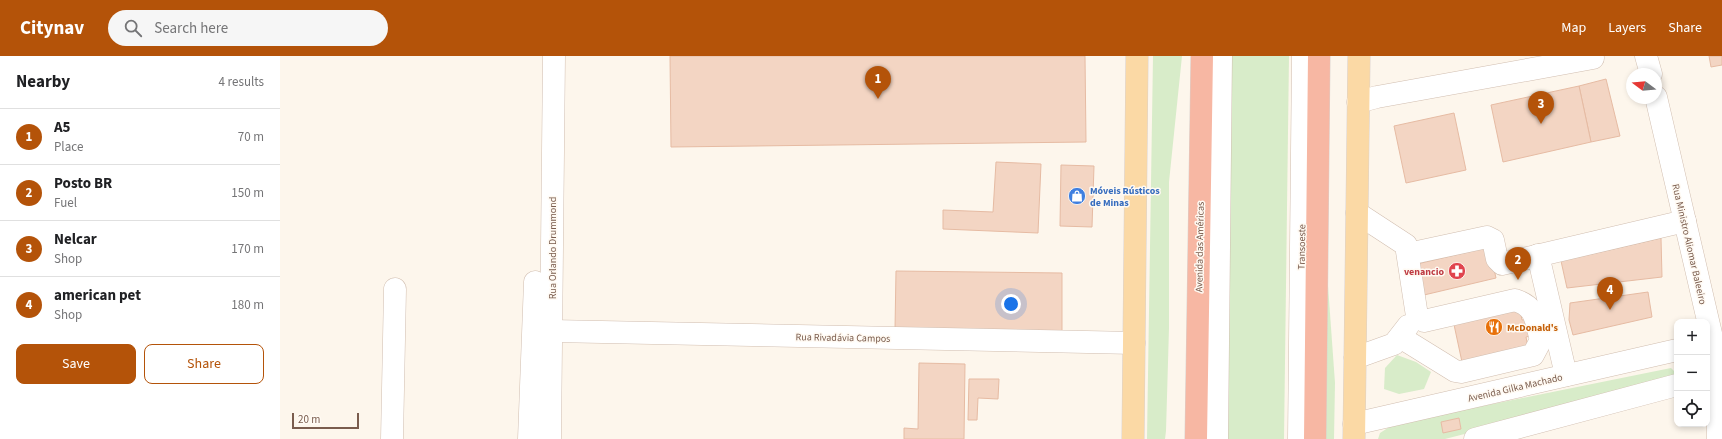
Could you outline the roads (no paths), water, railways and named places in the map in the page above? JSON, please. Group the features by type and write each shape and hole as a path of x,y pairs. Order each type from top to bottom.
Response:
{"highway":[{"name":"Avenida das Américas","path":"1196,439 1202,56"},
{"path":"1315,439 1319,56"},
{"path":"1190,439 1197,402"}],"main road":[{"path":"1133,439 1137,56"},
{"path":"1354,431 1359,56"}],"street":[{"name":"Rua Orlando Drummond","path":"550,439 554,56"},
{"path":"1217,439 1221,56"},
{"name":"Transoeste","path":"1299,439 1304,56"},
{"path":"1646,56 1649,68"},
{"path":"1358,102 1377,97 1593,58"},
{"name":"Rua Ministro Aliomar Baleeiro","path":"1658,104 1714,342 1718,439"},
{"path":"1357,213 1406,245 1417,316 1424,321 1515,300 1526,303 1533,310 1540,340 1533,355 1461,372 1455,371 1400,337"},
{"path":"1408,254 1487,236 1493,240 1497,259 1502,264 1685,221"},
{"path":"1538,255 1566,375"},
{"path":"529,439 535,282"},
{"path":"392,439 395,289"},
{"path":"1355,358 1394,344 1417,316"},
{"name":"Rua Rivadávia Campos","path":"552,332 1134,343"},
{"name":"Avenida Gilka Machado","path":"1354,431 1566,375 1674,351"},
{"path":"1475,439 1674,386"}],"place":[{"name":"A5","path":"878,99"},
{"name":"Nelcar","path":"1541,124"},
{"name":"Móveis Rústicos de Minas","path":"1077,196"},
{"name":"venancio","path":"1457,271"},
{"name":"Posto BR","path":"1518,280"},
{"name":"american pet","path":"1610,310"},
{"name":"McDonald's","path":"1494,327"}]}
